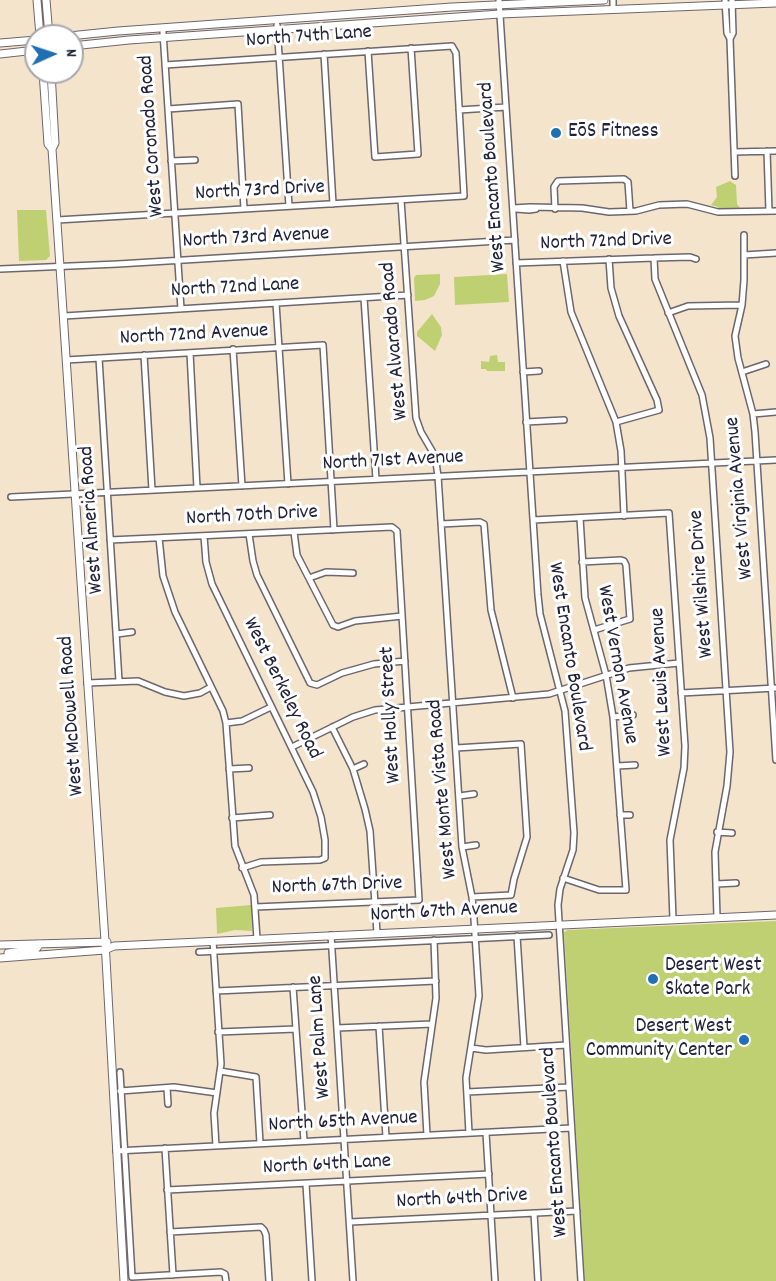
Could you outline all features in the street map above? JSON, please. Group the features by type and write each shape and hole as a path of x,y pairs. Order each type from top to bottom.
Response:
{"main road":[{"path":"37,0 39,24"},
{"path":"46,0 48,24"},
{"path":"84,34 499,2 604,0"},
{"path":"84,45 163,35 277,27 333,26 500,14 729,3 776,3"},
{"path":"386,12 406,21"},
{"path":"333,26 379,19 385,17 386,12"},
{"path":"0,43 24,41"},
{"path":"0,54 24,51"},
{"name":"West McDowell Road","path":"44,84 48,144 52,149"},
{"name":"West McDowell Road","path":"52,84 55,143 52,149 105,941 124,1281"},
{"name":"North 67th Avenue","path":"0,957 105,950 114,946 776,915"},
{"path":"0,945 105,941 114,946"},
{"path":"0,957 36,949 40,944"}],"street":[{"name":"West Encanto Boulevard","path":"499,2 540,614 560,691 568,745 574,833 573,850 563,879 558,905 581,1281"},
{"path":"729,3 727,33 730,39 735,176"},
{"path":"277,27 289,207"},
{"name":"West Coronado Road","path":"163,35 181,309"},
{"name":"North 74th Lane","path":"165,64 449,45 454,47 459,110"},
{"path":"368,51 375,157 418,154 411,48"},
{"path":"324,54 333,204"},
{"path":"168,109 238,104 244,209"},
{"path":"459,110 506,108"},
{"name":"North 73rd Drive","path":"57,220 464,196 459,110"},
{"path":"513,208 582,208 630,212 658,205 687,204 718,213 773,211 767,151"},
{"path":"734,152 776,151"},
{"path":"171,161 195,160"},
{"path":"555,209 555,183 558,181 627,179 630,212"},
{"name":"West Alvarado Road","path":"402,200 416,418 435,456 438,476"},
{"name":"West Virginia Avenue","path":"744,235 742,305 735,336 753,414 774,688 776,760"},
{"name":"North 73rd Avenue","path":"0,268 60,267 515,240"},
{"path":"744,255 776,253"},
{"name":"North 72nd Drive","path":"516,263 690,257 696,259"},
{"name":"West Wilshire Drive","path":"654,258 655,279 692,367 707,418 729,767 715,852 717,917"},
{"path":"609,259 611,288 620,316 657,400 658,410 616,423"},
{"path":"533,519 624,516 622,467 616,423 571,312 563,261"},
{"name":"North 72nd Lane","path":"64,316 408,295"},
{"path":"364,298 376,479"},
{"path":"276,303 288,484"},
{"path":"668,313 688,306 742,305"},
{"name":"North 72nd Avenue","path":"66,360 323,345 331,482"},
{"path":"233,349 242,486"},
{"path":"190,353 197,488"},
{"path":"144,355 152,490"},
{"name":"West Almeria Road","path":"99,358 119,681"},
{"path":"742,372 766,364"},
{"path":"523,372 539,371"},
{"path":"753,414 776,412"},
{"path":"526,422 564,420"},
{"name":"North 71st Avenue","path":"11,496 776,460"},
{"name":"West Monte Vista Road","path":"438,476 462,847 471,897 479,996 466,1078 470,1133"},
{"path":"331,482 334,530"},
{"name":"West Lewis Avenue","path":"624,516 669,513 684,756 670,840 673,919"},
{"name":"West Vernon Avenue","path":"563,879 599,890 626,890 613,717 606,675 585,598 580,518"},
{"path":"441,524 480,522 484,524 491,610 513,698"},
{"name":"North 70th Drive","path":"110,540 395,528"},
{"name":"West Holly Street","path":"395,528 419,900"},
{"path":"294,532 297,555 335,627 373,618 402,616"},
{"path":"249,534 257,575 312,685 374,664 405,661"},
{"name":"West Berkeley Road","path":"204,536 206,562 212,584 313,792 320,811 325,840 325,858 320,860 261,862 242,868"},
{"path":"159,538 163,576 171,603 224,711 235,846 252,890 257,939"},
{"path":"582,562 624,561 630,619 594,630"},
{"path":"309,578 326,572 353,573"},
{"path":"117,634 132,633"},
{"path":"292,747 375,710 513,698 560,691 606,675 649,665 679,663"},
{"path":"87,682 138,681 177,695 193,694 211,687"},
{"path":"681,693 774,688"},
{"path":"226,723 242,721 271,707"},
{"path":"613,717 633,715"},
{"path":"332,728 361,790 370,831 377,933"},
{"path":"456,748 521,744 527,837 511,895 471,897"},
{"path":"352,769 364,764"},
{"path":"617,766 635,765"},
{"path":"229,769 249,768"},
{"path":"459,796 474,794"},
{"path":"232,818 270,815"},
{"path":"620,815 630,815"},
{"path":"717,832 732,833"},
{"path":"462,847 476,845"},
{"path":"716,884 736,883"},
{"name":"North 67th Drive","path":"255,907 419,900"},
{"name":"West Palm Lane","path":"331,935 353,1281"},
{"name":"North 67th Avenue","path":"199,952 549,935"},
{"path":"517,936 524,1047"},
{"path":"428,1135 424,1082 436,998 434,940"},
{"path":"213,941 220,1071 214,1113 216,1146"},
{"path":"216,991 436,981"},
{"path":"293,987 304,1141"},
{"path":"337,1028 432,1024"},
{"path":"379,1026 386,1137"},
{"path":"218,1032 296,1029"},
{"path":"471,1048 486,1050 566,1045"},
{"path":"220,1071 256,1077 260,1143"},
{"path":"120,1072 132,1277 221,1272 225,1274 226,1281"},
{"path":"467,1092 569,1087"},
{"path":"167,1088 168,1104"},
{"path":"113,1091 180,1088 217,1093"},
{"name":"North 65th Avenue","path":"116,1151 572,1128"},
{"path":"486,1133 495,1281"},
{"path":"165,1148 172,1275"},
{"name":"North 64th Lane","path":"167,1190 489,1174"},
{"path":"306,1184 312,1281"},
{"name":"North 64th Drive","path":"350,1222 577,1211"},
{"path":"534,1213 538,1281"},
{"path":"170,1232 261,1227 264,1230 269,1281"}],"green space":[{"path":"730,181 736,185 737,204 740,208 718,210 718,207 711,205 717,197 716,187"},
{"path":"17,210 46,210 50,256 46,260 19,261"},
{"path":"440,274 440,284 434,296 415,301 414,278 416,275"},
{"path":"507,274 509,302 455,305 454,277"},
{"path":"432,314 441,327 442,335 435,351 417,336 417,332"},
{"path":"497,355 498,362 505,362 505,371 481,369 481,361 489,362 490,356"},
{"path":"251,905 252,931 235,930 217,934 216,908"},
{"path":"776,921 776,1281 585,1281 564,932"}],"place":[{"name":"EōS Fitness","path":"556,133"},
{"name":"Desert West Skate Park","path":"653,979"},
{"name":"Desert West Community Center","path":"744,1040"}]}
